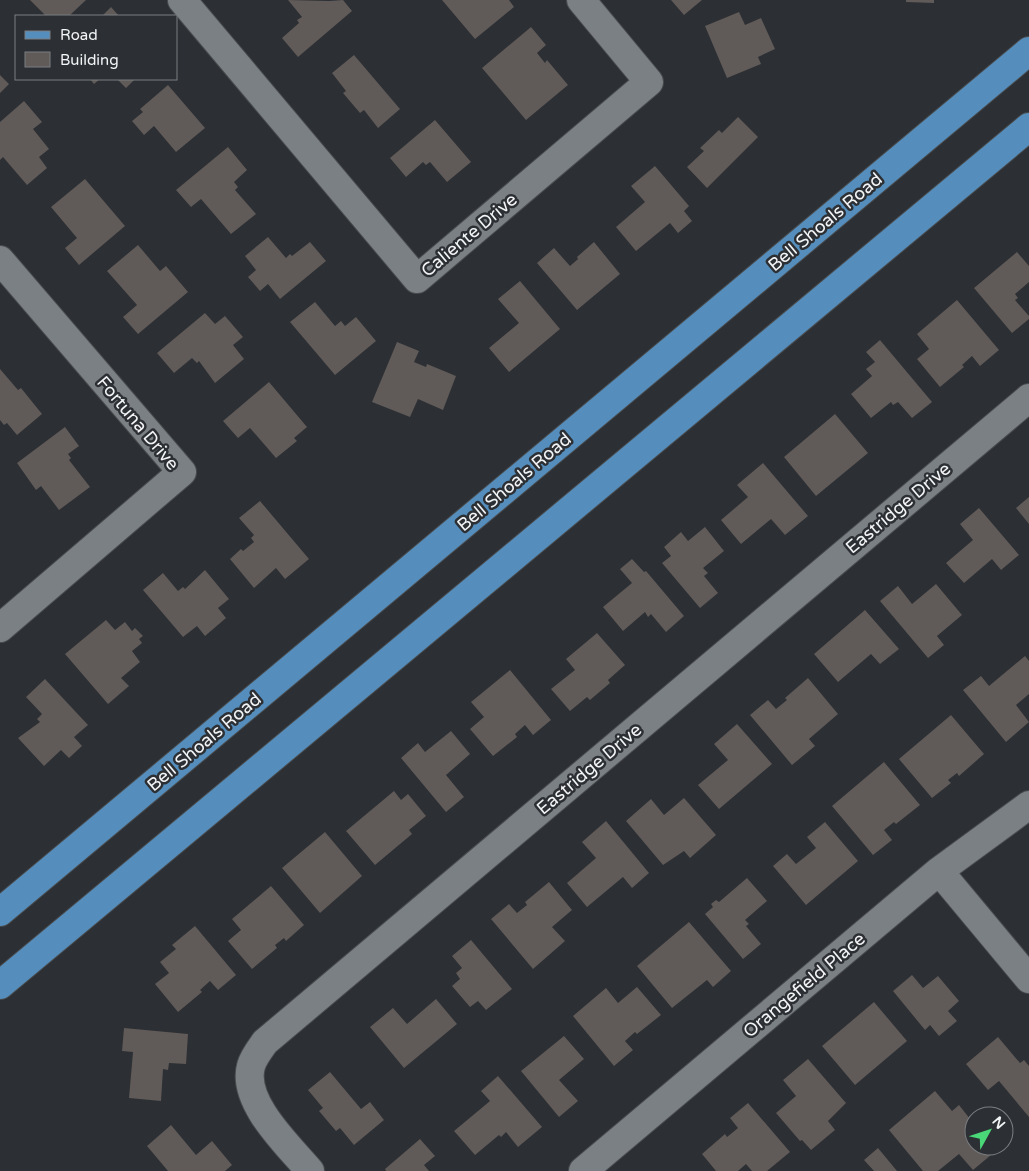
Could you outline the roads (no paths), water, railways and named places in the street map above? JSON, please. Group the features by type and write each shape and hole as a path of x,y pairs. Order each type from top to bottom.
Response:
{"main road":[{"name":"Bell Shoals Road","path":"0,912 1029,51"},
{"path":"0,985 1029,127"}],"street":[{"name":"Caliente Drive","path":"182,0 416,279 649,82 581,0"},
{"name":"Fortuna Drive","path":"0,260 182,472 0,628"},
{"name":"Eastridge Drive","path":"310,1171 262,1114 250,1087 251,1066 264,1042 1029,398"},
{"name":"Orangefield Place","path":"583,1171 939,871 1029,805"},
{"path":"939,871 1029,979"}]}
